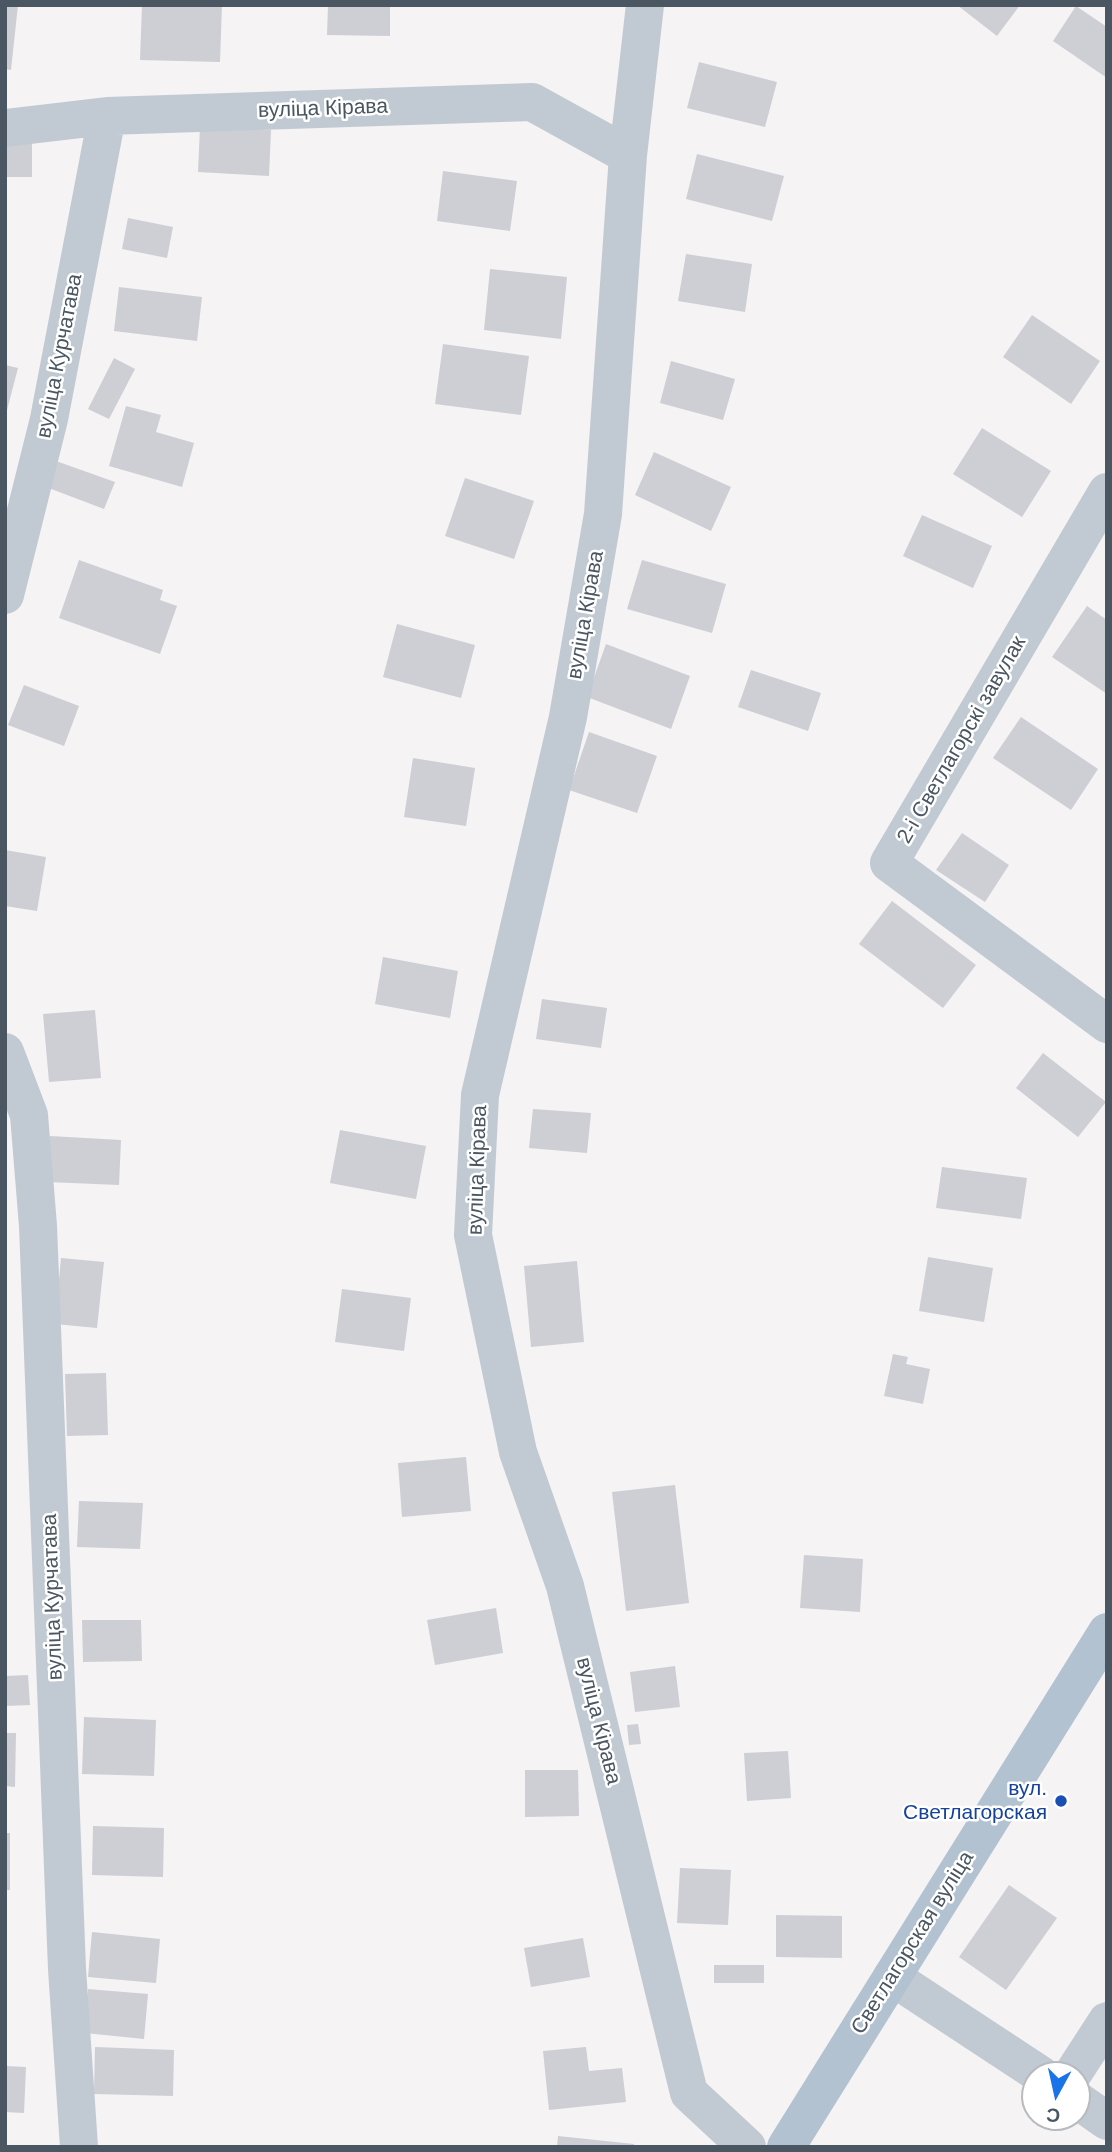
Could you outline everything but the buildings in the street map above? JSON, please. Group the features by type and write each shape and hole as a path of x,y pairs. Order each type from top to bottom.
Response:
{"main road":[{"name":"Светлагорская вуліца","path":"786,2147 1107,1632"}],"street":[{"name":"вуліца Кірава","path":"645,5 628,155 603,514 568,718 480,1095 473,1235 518,1452 565,1586 689,2093 747,2147"},
{"name":"вуліца Кірава","path":"5,128 107,116 532,103 628,155"},
{"name":"вуліца Курчатава","path":"5,595 49,419 107,116"},
{"name":"2-і Светлагорскі завулак","path":"1107,492 889,863 1107,1024"},
{"name":"вуліца Курчатава","path":"5,1052 29,1115 38,1226 67,1969 79,2147"},
{"path":"892,1977 1021,2062"},
{"path":"1081,2061 1107,2021"},
{"path":"1091,2110 1107,2121"}],"place":[{"name":"вул. Светлагорская","path":"1061,1801"}]}
